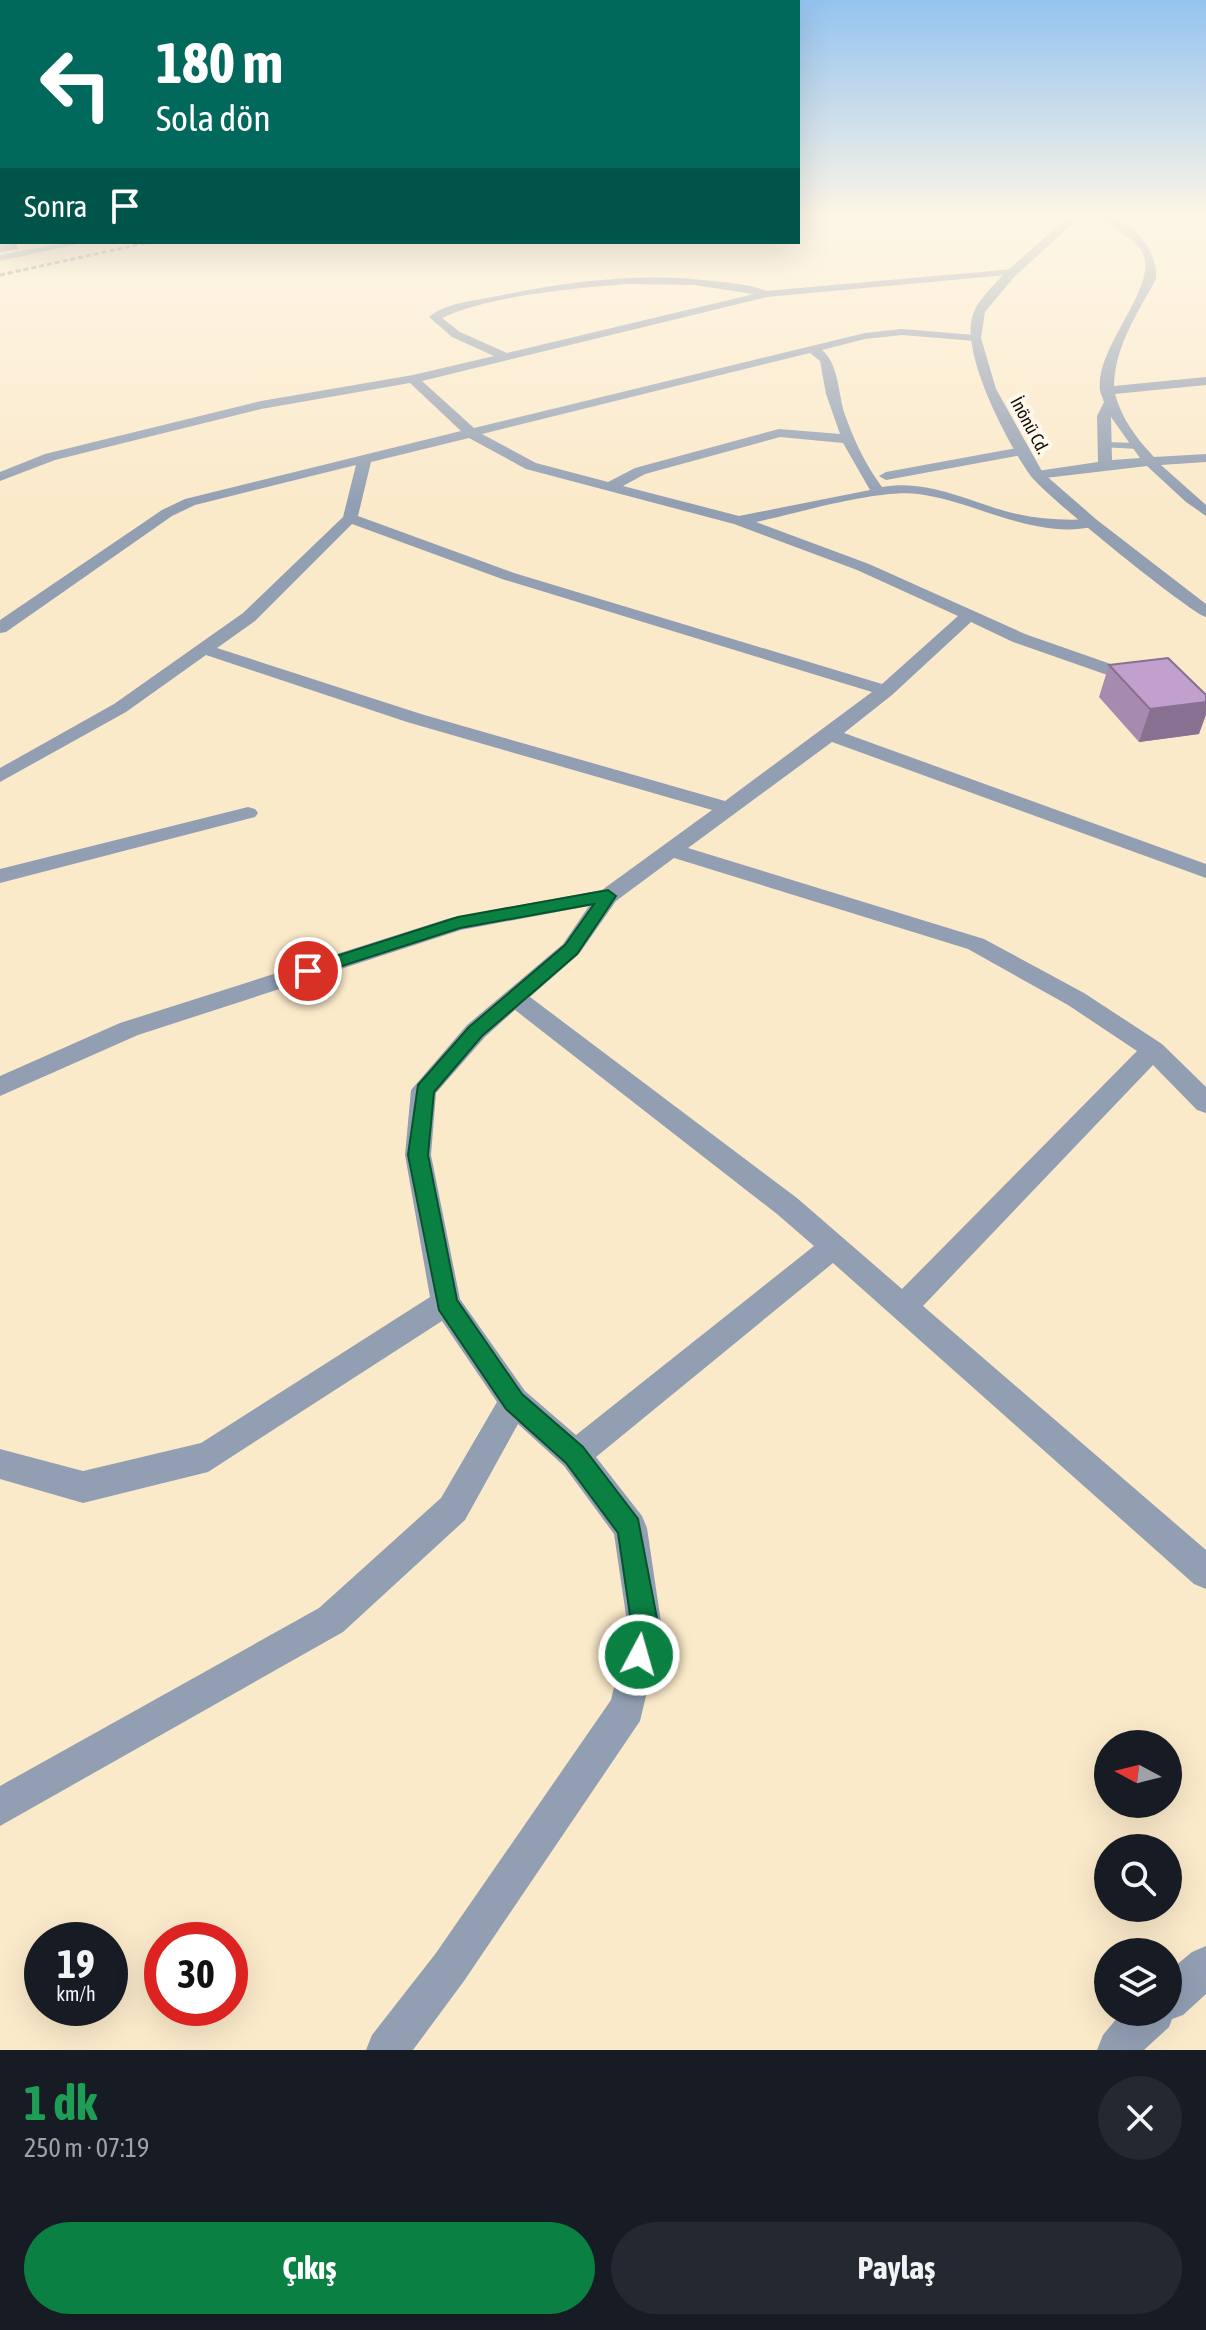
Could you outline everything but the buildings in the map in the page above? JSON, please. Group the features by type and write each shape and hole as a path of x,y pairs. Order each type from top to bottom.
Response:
{"street":[{"path":"450,313 435,317 437,322 507,357"},
{"path":"0,477 50,457 247,408 413,379 690,313"},
{"path":"0,628 167,513 190,502 865,336 902,332 975,338 979,313"},
{"path":"1105,465 1104,413 1112,355 1133,313"},
{"name":"İnönü Cd.","path":"975,338 990,389 1037,475 1092,523 1206,612"},
{"path":"814,350 826,360 828,378 841,418 867,479 879,493"},
{"path":"413,379 472,434 531,466 739,521 863,567 1019,638 1148,683"},
{"path":"1108,397 1206,381"},
{"path":"1108,397 1151,462 1187,489 1206,512"},
{"path":"610,487 640,471 779,433 799,431 820,421 841,418"},
{"path":"799,431 819,437 850,439"},
{"path":"867,479 1022,451"},
{"path":"1037,475 1105,465 1206,458"},
{"path":"0,776 120,708 249,617 350,518 364,461"},
{"path":"739,521 879,493 920,488 989,511 1037,522 1069,526 1092,523"},
{"path":"350,518 508,576 886,691"},
{"path":"387,2050 450,1967 627,1708 645,1629 630,1528 575,1455 514,1401 446,1303 418,1155 424,1090 476,1031 571,949 608,896 830,735 886,691 969,615"},
{"path":"204,649 414,718 729,809"},
{"path":"830,735 1206,871"},
{"path":"0,876 248,813"},
{"path":"671,850 976,944 1076,999 1153,1050 1206,1103"},
{"path":"0,1087 129,1029 458,923 608,896"},
{"path":"515,998 787,1206 1206,1572"},
{"path":"903,1307 1153,1050"},
{"path":"575,1455 834,1246"},
{"path":"0,1464 83,1487 208,1457 446,1303"},
{"path":"0,1807 331,1620 453,1509 514,1401"},
{"path":"1182,1987 1206,1966"},
{"path":"1118,2050 1138,2026"}],"lane":[{"path":"1105,445 1138,446"}],"route":[{"path":"308,971 458,923 608,896 571,949 476,1031 424,1090 418,1155 446,1303 514,1401 575,1455 630,1528 645,1629 639,1655"}]}
